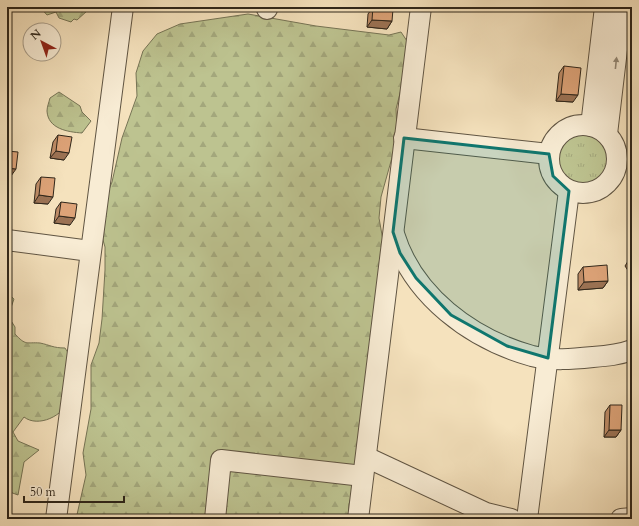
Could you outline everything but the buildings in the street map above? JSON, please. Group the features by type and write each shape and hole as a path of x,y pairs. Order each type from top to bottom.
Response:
{"street":[{"path":"56,519 123,7"},
{"path":"358,519 421,7"},
{"path":"599,130 605,7"},
{"path":"599,130 622,7"},
{"path":"575,127 599,130 613,142 617,152 625,163 615,173 609,182 600,189 590,193 579,194 569,191 553,176 549,165 549,154 553,143 560,134 575,127"},
{"path":"404,138 549,154"},
{"path":"527,519 569,191"},
{"path":"393,232 400,253 416,278 451,315 466,326 507,346 533,356 567,360 610,356 632,350"},
{"path":"7,240 90,250"},
{"path":"214,519 221,460 365,467 480,510 511,519"},
{"path":"621,519 632,518"}],"highlighted area":[{"path":"404,138 549,154 553,176 569,191 548,358 507,346 451,315 416,278 400,253 393,232"}],"green space":[{"path":"40,7 88,7 87,11 77,20 74,19 71,22 59,18 56,12 47,15"},
{"path":"248,14 316,26 389,35 401,32 409,44 407,66 396,109 397,130 393,154 381,197 379,218 387,263 368,442 349,504 348,519 76,519 86,475 83,453 91,409 91,365 99,343 102,319 105,247 99,226 103,204 112,182 122,138 137,96 136,73 143,51 157,34 180,24"},
{"path":"59,92 80,106 82,112 91,121 82,133 71,132 55,126 48,117 47,109 50,98"},
{"path":"583,135 592,137 603,146 608,160 606,169 597,180 583,185 574,183 563,174 558,160 560,151 569,140"},
{"path":"7,293 14,299 8,316 15,327 15,334 26,343 40,343 65,348 71,356 73,362 70,396 62,411 43,421 30,420 24,417 13,432 18,441 39,450 24,462 18,495 7,491"}]}
